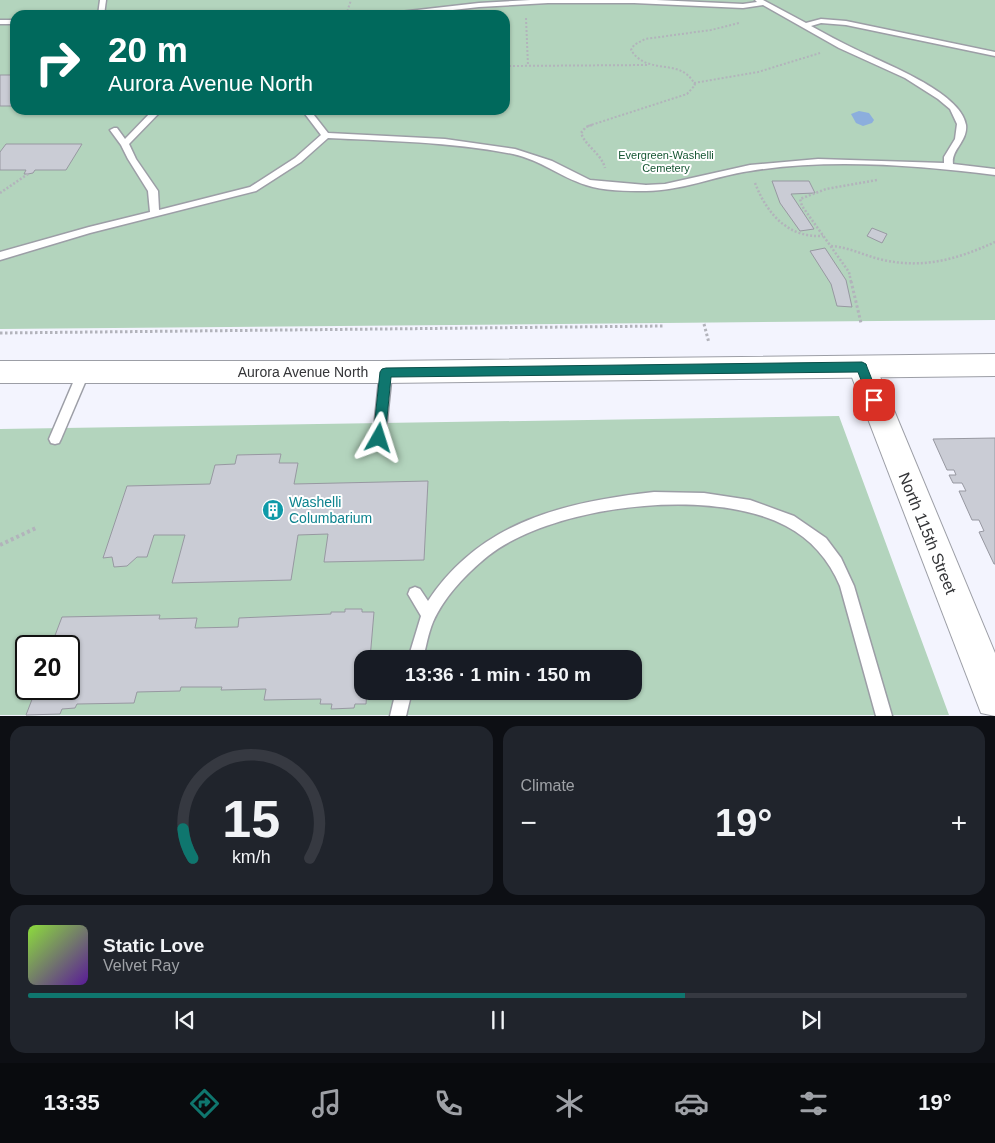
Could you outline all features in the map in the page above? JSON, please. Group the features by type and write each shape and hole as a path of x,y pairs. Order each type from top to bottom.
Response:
{"main road":[{"name":"Aurora Avenue North","path":"0,372 386,372 995,365"},
{"name":"North 115th Street","path":"862,367 995,699"}],"lane":[{"path":"443,10 525,2 634,1 743,6 761,2 777,9 840,45 930,90 952,107 960,120 961,133 958,144 948,156 949,165"},
{"path":"806,25 821,21 846,23 995,54"},
{"path":"125,144 153,115"},
{"path":"310,115 326,135"},
{"path":"114,130 125,144 132,160 153,191 155,213"},
{"path":"0,256 155,213 253,189 298,160 326,135 437,142 514,152 549,163 588,183 606,186 665,187 750,168 825,162 949,165 995,172"},
{"path":"54,439 84,371"},
{"path":"379,438 386,372"},
{"path":"418,650 429,615 458,574 486,549 512,534 561,513 627,500 710,501 755,507 790,521 803,529 820,542 835,560 848,590 884,716"},
{"path":"415,594 429,615"},
{"path":"398,716 402,700"}],"path":[{"path":"525,2 528,66"},
{"path":"650,65 636,58 632,53 632,47 642,40 711,30 777,9"},
{"path":"694,83 773,68 840,45"},
{"path":"510,66 650,65 680,70 688,74 694,83 692,90 687,94 588,125 583,130 581,134 582,140 596,150 604,161 606,186"},
{"path":"750,168 760,197 774,216 789,228 803,235 823,236"},
{"path":"0,192 28,174"},
{"path":"861,323 849,272 802,206 800,200 807,195 834,188 881,180"},
{"path":"831,246 842,247 883,260 908,264 937,264 969,254 995,242"},
{"path":"0,333 664,326"},
{"path":"0,546 36,528"}],"green space":[{"name":"Evergreen-Washelli Cemetery","path":"0,0 995,0 995,320 0,329"},
{"path":"839,416 949,715 0,715 0,429"}],"water":[{"path":"859,111 869,113 874,120 872,123 863,126 856,123 851,114"}],"building":[{"path":"0,75 10,75 10,106 0,106"},
{"path":"6,144 82,144 66,170 35,170 33,173 24,174 26,170 0,170 0,152"},
{"path":"772,181 809,181 815,193 791,194 814,229 800,231 780,203"},
{"path":"872,228 887,234 882,243 867,236"},
{"path":"825,248 846,280 852,307 837,306 831,284 810,251"},
{"path":"995,438 994,564 979,532 984,531 979,520 972,520 959,491 966,491 962,483 953,483 949,475 956,475 954,470 947,470 933,439"},
{"name":"Washelli Columbarium","path":"281,454 279,463 298,463 294,484 428,481 424,560 324,562 328,534 298,535 291,580 172,583 185,535 154,535 147,557 137,557 127,566 114,567 112,557 103,558 127,486 210,484 215,465 235,464 237,455"},
{"path":"345,609 362,609 362,612 374,612 371,650 354,650 354,700 366,700 366,704 355,704 354,708 331,709 332,704 320,704 321,699 264,700 266,689 221,690 222,687 181,687 180,691 137,692 134,703 77,704 75,708 62,709 60,714 26,715 32,700 80,700 80,635 55,635 62,617 160,615 159,619 197,618 195,628 238,627 239,618 345,612"}],"place":[{"name":"Washelli Columbarium","path":"273,510"}],"route":[{"path":"379,438 386,372 862,367 874,400"}]}
